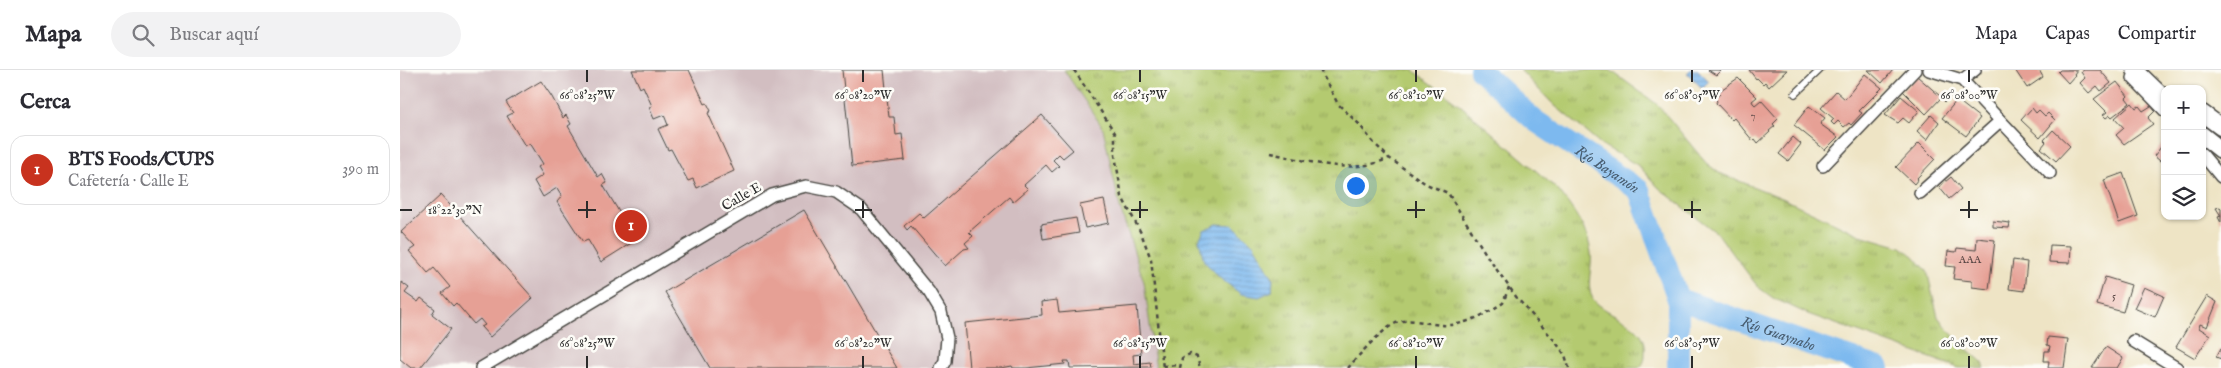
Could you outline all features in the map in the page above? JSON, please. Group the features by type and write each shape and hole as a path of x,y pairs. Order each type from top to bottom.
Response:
{"main road":[{"path":"2137,70 2161,86"},
{"path":"2137,70 2161,95"},
{"path":"2206,116 2221,127"},
{"path":"2206,138 2221,150"}],"street":[{"path":"1823,166 1914,70"},
{"path":"1929,70 1962,80 2050,172"},
{"path":"1962,80 1975,70"},
{"path":"2129,70 2131,76 2161,108"},
{"path":"1920,193 2000,121"},
{"path":"2206,159 2221,177"},
{"name":"Calle E","path":"482,368 772,195 806,186 836,192 860,209 929,292 941,312 947,338 945,361 941,368"},
{"path":"2133,341 2177,368"}],"lane":[{"path":"1794,94 1820,70"}],"path":[{"path":"1074,70 1115,133 1115,155 1122,197 1141,233 1151,259 1163,367 1180,367 1182,358 1190,354 1197,357 1200,368"},
{"path":"1320,70 1338,104 1359,124 1389,158 1426,184 1448,192 1489,259 1509,287 1555,341 1564,355 1569,368"},
{"path":"1270,152 1326,165 1344,166 1379,163 1389,158"},
{"path":"1348,368 1389,327 1410,320 1442,326 1465,322 1503,303 1509,287"}],"shaded area":[{"path":"400,70 1064,70 1103,128 1120,208 1144,282 1156,368 400,368"}],"green space":[{"path":"1064,70 1413,70 1460,105 1557,189 1574,211 1587,236 1591,253 1589,282 1593,299 1640,333 1644,341 1644,362 1639,368 1156,368 1144,282 1120,208 1103,128"},
{"path":"1520,70 1610,70 1658,105 1706,163 1719,173 1782,198 1860,235 1901,247 1914,256 1927,271 1938,317 1957,340 1983,363 1985,368 1959,368 1808,314 1773,298 1758,287 1718,234 1659,188 1639,166 1602,145 1554,105"}],"water":[{"path":"1690,70 1698,70 1709,81 1702,88 1687,73"},
{"path":"1217,224 1233,225 1254,245 1273,278 1272,291 1259,297 1241,294 1220,278 1204,261 1199,240 1204,230"}],"building":[{"path":"632,70 689,70 705,104 707,103 711,111 708,113 734,171 697,188 693,179 688,181 671,149 668,150 658,129 668,125 664,115 654,119 649,107 652,106 643,86 640,88"},
{"path":"842,70 884,70 889,117 894,117 896,135 902,134 905,160 852,166"},
{"path":"1708,70 1721,70 1716,75"},
{"path":"1749,70 1787,70 1769,87 1765,82 1763,84 1756,79"},
{"path":"1868,70 1893,70 1882,83"},
{"path":"2015,70 2039,70 2043,77 2027,88"},
{"path":"2060,70 2077,70 2068,83 2058,72"},
{"path":"2084,70 2100,70 2111,83 2101,91 2097,86 2089,93 2080,83 2085,78 2081,72"},
{"path":"1865,74 1882,88 1859,111 1862,113 1851,125 1849,123 1844,127 1838,121 1834,125 1831,122 1834,119 1821,108 1836,91 1845,99"},
{"path":"1917,76 1940,96 1944,92 1950,97 1945,102 1941,98 1926,114 1903,91"},
{"path":"1738,78 1757,97 1752,101 1753,103 1755,105 1761,100 1778,119 1773,124 1775,126 1770,132 1758,143 1755,139 1753,141 1734,118 1732,120 1716,103 1715,98 1720,94 1718,92"},
{"path":"541,81 563,118 566,115 571,124 568,126 598,177 602,174 607,183 603,185 636,240 601,262 588,240 583,242 557,202 562,196 557,188 543,197 534,181 543,175 538,167 543,164 530,143 525,146 507,116 513,113 506,102"},
{"path":"2117,82 2128,96 2126,98 2130,103 2112,117 2110,115 2106,118 2103,115 2107,112 2094,99"},
{"path":"1901,96 1919,111 1909,123 1903,118 1898,123 1885,115"},
{"path":"1957,100 1980,118 1966,136 1942,118"},
{"path":"2132,103 2136,108 2139,106 2143,111 2151,106 2155,111 2148,118 2153,124 2124,144 2116,135 2124,128 2115,118"},
{"path":"1809,106 1825,118 1820,124 1838,137 1825,150 1794,125"},
{"path":"2032,108 2036,113 2039,110 2045,116 2048,113 2055,120 2040,138 2021,120"},
{"path":"1042,115 1073,150 1063,158 1059,154 1053,160 1059,166 1052,172 1046,165 1024,185 1028,189 1013,202 1009,197 969,232 973,236 965,243 969,248 964,249 945,266 911,226 907,230 904,226 919,213 924,218"},
{"path":"1931,115 1939,122 1927,140 1917,131"},
{"path":"2053,130 2070,146 2056,161 2041,148 2046,142 2044,140"},
{"path":"1793,137 1801,144 1788,161 1779,154"},
{"path":"1919,143 1935,159 1917,178 1914,184 1896,167"},
{"path":"2161,147 2161,162 2154,156"},
{"path":"2123,173 2138,216 2119,223 2104,180"},
{"path":"1951,177 1961,189 1949,199 1939,187"},
{"path":"441,195 533,298 490,337 481,327 485,325 480,319 474,324 456,303 453,306 442,293 450,287 434,268 428,273 409,251 415,247 401,232"},
{"path":"1104,200 1109,223 1085,228 1080,205"},
{"path":"2216,208 2221,208 2221,216"},
{"path":"804,210 897,368 710,368 665,292"},
{"path":"1076,218 1079,233 1043,239 1041,224"},
{"path":"1993,221 2010,223 2009,228 1993,227"},
{"path":"1977,238 1995,240 1989,289 1972,287 1972,281 1953,279 1955,267 1946,266 1948,251 1956,252 1957,248 1976,250"},
{"path":"2050,245 2071,246 2070,263 2049,262"},
{"path":"2013,260 2027,262 2024,291 2009,289"},
{"path":"2105,277 2131,285 2123,312 2097,305"},
{"path":"401,282 409,288 405,293 418,302 421,298 435,309 432,314 451,329 420,368 411,368 400,359"},
{"path":"2144,287 2164,296 2155,317 2134,308"},
{"path":"2207,296 2217,302 2207,327 2200,324 2199,328 2210,335 2195,358 2176,347"},
{"path":"1057,300 1059,313 1137,306 1141,354 1133,355 1134,364 1150,362 1151,367 1070,368 1069,361 1064,361 1065,364 1026,368 1013,368 1012,366 969,368 965,323 1042,315 1041,302"},
{"path":"2048,337 2068,339 2064,368 2048,368 2049,361 2044,361 2045,351 2049,351 2050,346 2047,345"},
{"path":"2106,347 2123,358 2117,368 2092,368"},
{"path":"2221,348 2221,359 2216,357"}],"waterway":[{"name":"Río Bayamón","path":"1480,70 1534,120 1639,190 1678,299 1678,368"},
{"name":"Río Guaynabo","path":"1678,299 1879,368"}],"place":[{"name":"BTS Foods/CUPS","path":"631,226"}]}
